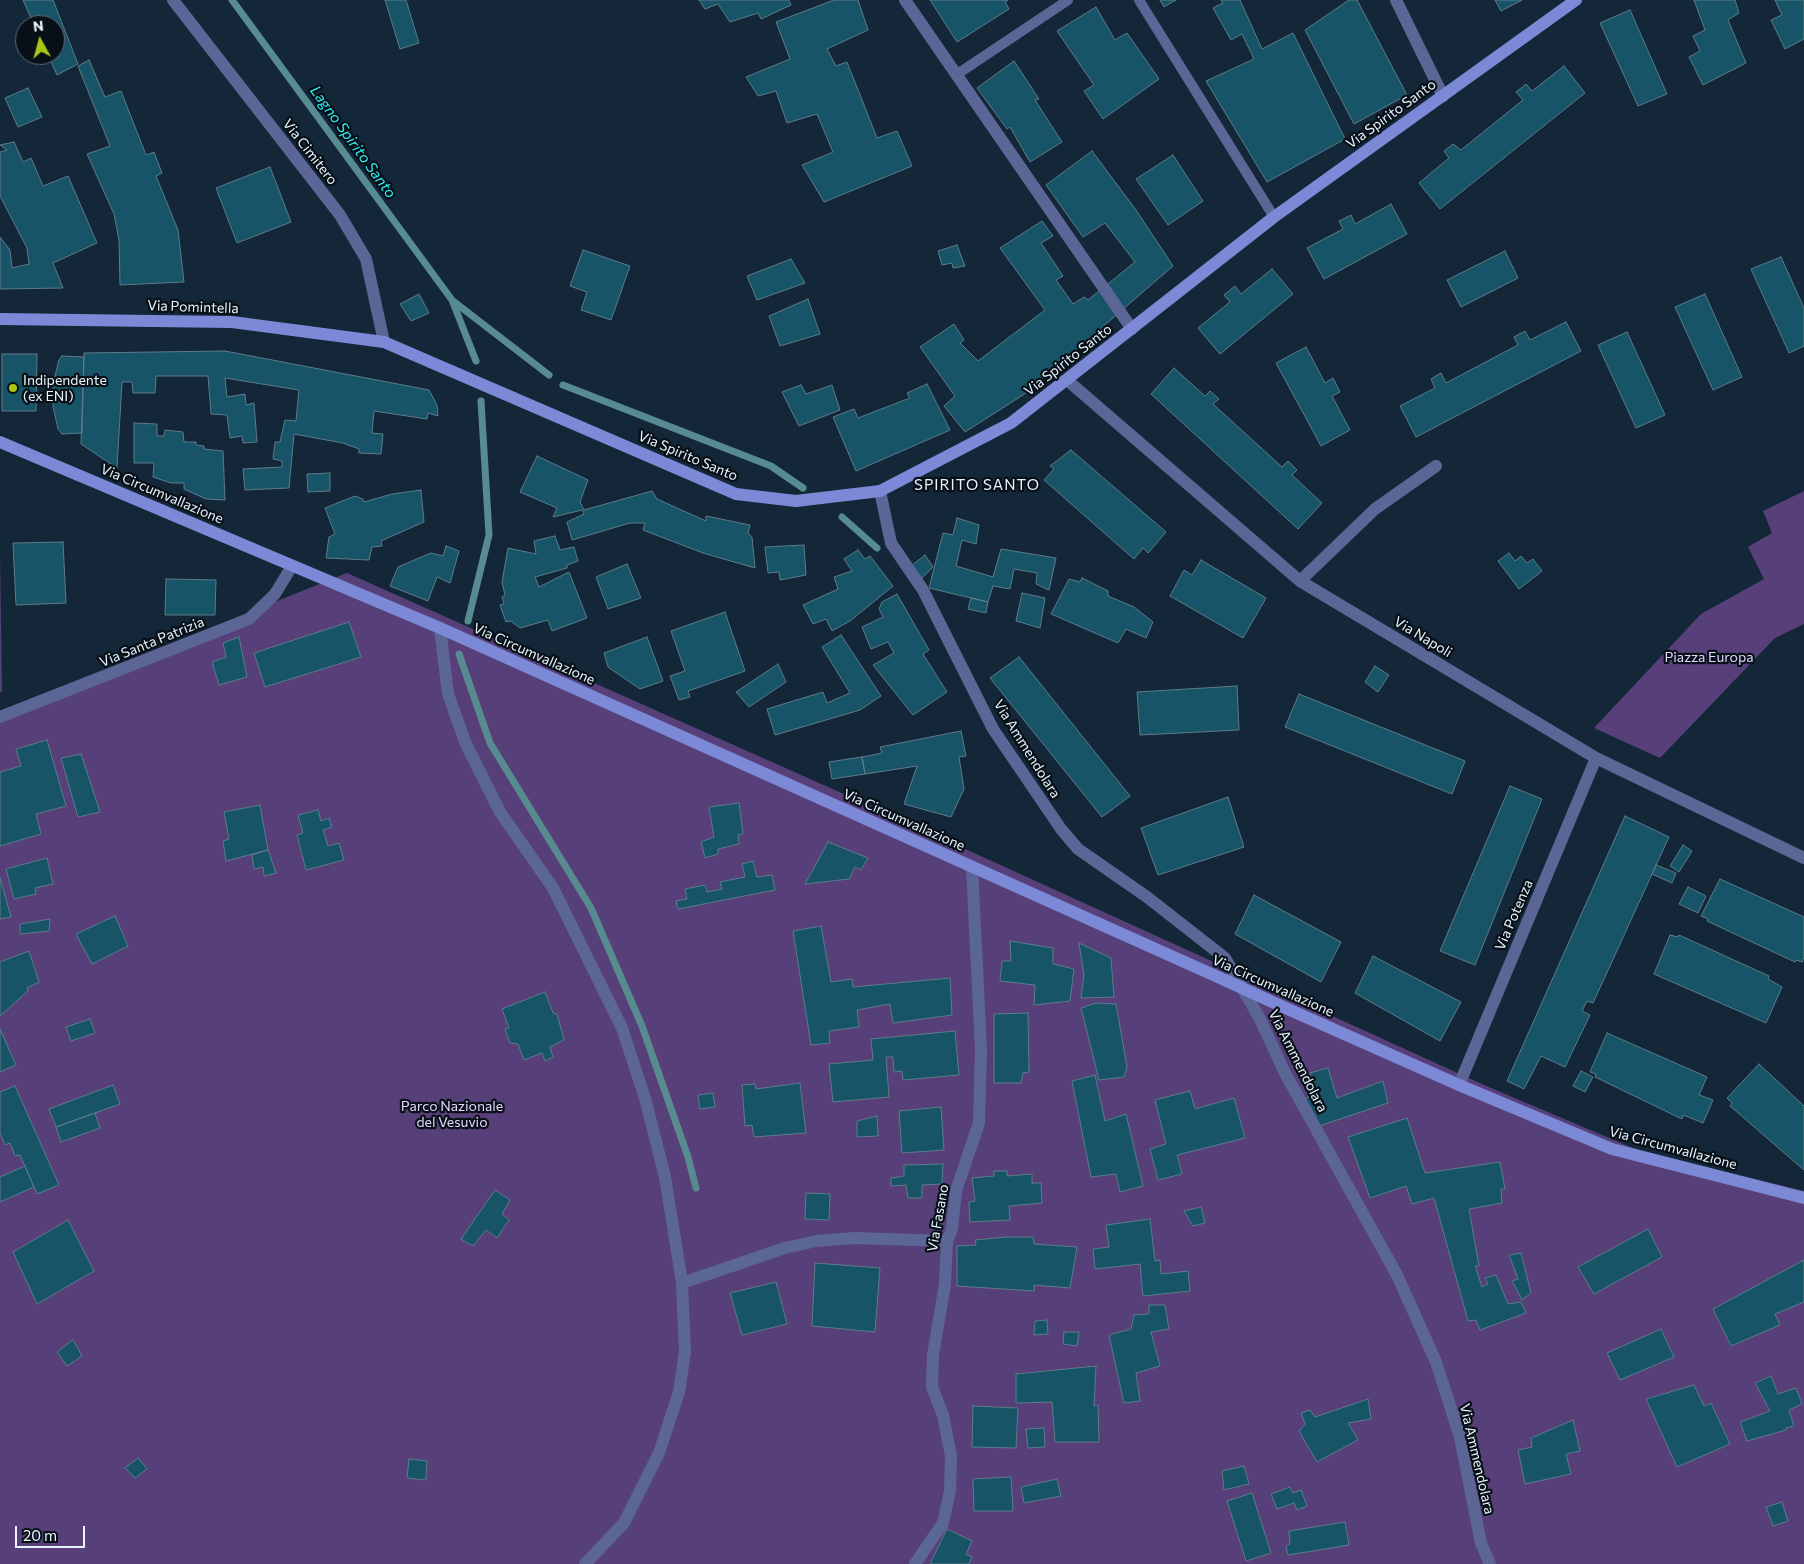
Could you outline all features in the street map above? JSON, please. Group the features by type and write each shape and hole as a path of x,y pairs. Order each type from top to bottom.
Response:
{"main road":[{"name":"Via Spirito Santo","path":"384,342 736,494 796,502 880,491 1011,423 1274,217 1576,0"},
{"name":"Via Pomintella","path":"0,319 232,322 384,342"},
{"name":"Via Circumvallazione","path":"0,442 440,628 1458,1085 1612,1149 1804,1198"}],"street":[{"name":"Via Cimitero","path":"173,0 340,215 366,258 384,342"},
{"name":"Via Spirito Santo","path":"905,0 1132,329"},
{"path":"1396,0 1443,96"},
{"name":"Via Napoli","path":"1067,380 1300,581 1596,758 1804,858"},
{"path":"1300,581 1375,509 1436,466"},
{"name":"Via Ammendolara","path":"880,491 891,543 923,590 993,729 1061,829 1078,849 1147,897 1225,958 1260,1019 1285,1073 1397,1275 1436,1362 1460,1436 1481,1543 1490,1564"},
{"name":"Via Santa Patrizia","path":"0,717 249,620 275,594 292,566"},
{"path":"440,628 448,694 466,744 500,812 553,888 622,1028 645,1098 665,1176 682,1282 684,1352 678,1392 659,1453 624,1523 585,1564"},
{"name":"Via Potenza","path":"1458,1085 1596,758"},
{"name":"Via Fasano","path":"915,1564 943,1523 950,1490 951,1456 943,1415 932,1387 933,1355 945,1284 947,1241 952,1229 956,1191 979,1123 981,1050 972,868"},
{"path":"682,1282 785,1248 816,1241 855,1238 947,1241"}],"lane":[{"path":"956,75 1068,0"},
{"path":"1139,0 1274,217"}],"green space":[{"name":"Piazza Europa","path":"1804,491 1804,624 1775,638 1660,758 1594,728 1701,614 1764,579 1748,547 1772,533 1763,511"},
{"path":"0,553 2,692 0,692"},
{"name":"Parco Nazionale del Vesuvio","path":"347,573 873,807 1484,1085 1640,1151 1804,1191 1804,1564 0,1564 0,712"}],"building":[{"path":"23,0 53,0 59,15 30,15"},
{"path":"385,0 406,0 419,43 400,49"},
{"path":"699,0 789,0 791,5 761,19 758,13 730,22 718,4 705,9"},
{"path":"834,0 858,0 868,30 827,49 836,66 847,62 877,138 897,131 912,166 824,202 802,165 833,152 817,114 787,123 776,91 758,96 746,77 790,59 776,22"},
{"path":"930,0 1008,0 1005,2 1009,9 957,42"},
{"path":"1160,0 1176,0 1164,7"},
{"path":"1221,0 1240,0 1262,49 1293,33 1345,139 1267,182 1206,81 1254,59 1242,34 1231,40 1213,8 1223,3"},
{"path":"1349,0 1357,0 1407,95 1354,124 1305,30"},
{"path":"1495,0 1522,0 1501,11"},
{"path":"1694,0 1735,0 1739,13 1728,20 1746,63 1703,85 1689,57 1700,51 1693,36 1705,30"},
{"path":"1775,0 1804,0 1804,39 1785,49 1771,20 1782,15"},
{"path":"1096,7 1115,40 1127,33 1159,79 1103,119 1084,91 1094,85 1057,31"},
{"path":"1630,10 1667,94 1638,106 1600,23"},
{"path":"65,31 78,64 57,75 52,65 65,65"},
{"path":"89,60 105,97 121,91 146,155 154,152 162,173 156,176 178,230 184,282 120,285 119,240 114,214 87,154 110,146 78,66"},
{"path":"1014,61 1039,99 1035,100 1062,142 1030,162 1010,127 1007,129 977,88"},
{"path":"1564,66 1585,93 1440,209 1419,183 1449,158 1444,151 1453,144 1461,150 1523,100 1516,92 1526,84 1532,91"},
{"path":"28,88 42,117 18,127 5,98"},
{"path":"14,142 23,162 31,158 43,186 68,176 97,243 53,263 63,288 0,289 0,237 10,250 12,268 29,264 27,248 0,196 0,152 7,150 0,145"},
{"path":"1092,151 1136,210 1173,266 1026,393 965,432 944,406 955,396 920,347 954,324 964,340 960,343 978,361 1045,310 1000,248 1042,221 1053,236 1041,243 1063,276 1056,280 1073,304 1084,297 1088,300 1135,262 1105,223 1083,237 1046,185"},
{"path":"1173,155 1203,201 1168,225 1136,179"},
{"path":"270,167 291,222 237,243 216,188"},
{"path":"1391,204 1407,234 1324,279 1307,248 1343,229 1339,221 1351,215 1355,224"},
{"path":"957,245 965,266 953,268 952,263 942,265 938,251"},
{"path":"583,250 630,266 611,320 581,310 587,292 570,286"},
{"path":"1505,251 1518,278 1461,307 1447,280"},
{"path":"1781,257 1804,308 1804,346 1789,353 1751,269"},
{"path":"791,259 805,283 757,300 747,276"},
{"path":"1272,269 1293,294 1220,354 1198,328 1230,302 1224,295 1235,286 1241,294"},
{"path":"419,294 429,313 411,321 400,304"},
{"path":"1705,294 1742,377 1713,390 1675,307"},
{"path":"808,299 820,334 780,346 769,316"},
{"path":"1566,322 1581,351 1416,437 1400,406 1435,388 1431,379 1441,373 1446,383 1518,345 1514,337 1525,331 1530,340"},
{"path":"1627,332 1665,415 1636,428 1598,345"},
{"path":"1306,347 1325,383 1333,378 1340,392 1332,396 1350,430 1321,446 1276,363"},
{"path":"225,351 429,390 437,405 438,416 428,413 427,419 374,411 372,433 383,434 381,454 359,453 359,449 343,443 294,434 289,488 245,490 243,469 282,467 282,461 273,459 275,442 280,442 285,420 296,421 299,390 225,378 227,397 245,394 246,405 254,403 257,442 243,443 242,436 230,438 227,415 211,414 208,376 156,376 155,393 133,393 132,382 122,382 117,468 81,444 84,353"},
{"path":"2,354 37,354 36,411 2,411"},
{"path":"62,356 84,357 82,433 62,434 58,429 53,406 53,384 59,360"},
{"path":"1174,368 1205,396 1210,391 1219,399 1213,404 1282,467 1288,461 1297,470 1292,475 1322,503 1298,529 1151,394"},
{"path":"927,384 950,430 856,471 833,417 854,409 858,418 910,398 907,393"},
{"path":"801,385 806,394 832,385 840,410 799,426 782,392"},
{"path":"134,423 157,424 157,436 164,436 165,430 183,432 184,442 196,442 196,445 204,446 204,449 223,451 225,500 206,499 184,489 184,483 171,483 153,477 154,463 134,463"},
{"path":"1071,450 1166,532 1148,553 1143,548 1134,559 1044,480 1054,469 1050,466"},
{"path":"537,456 588,480 580,502 584,510 652,491 657,499 706,521 706,516 750,525 748,533 752,537 755,568 703,553 643,530 645,523 630,523 572,540 567,522 584,514 582,510 553,517 557,508 520,492"},
{"path":"330,473 330,491 308,492 307,474"},
{"path":"421,490 424,522 381,541 382,546 372,547 369,560 326,558 329,537 335,534 325,508 355,496 363,499 364,502 392,494"},
{"path":"957,518 979,525 976,544 962,540 956,566 993,577 1001,549 1056,558 1049,590 1036,584 1037,573 1014,569 1010,589 993,586 988,602 929,588 943,533 953,535"},
{"path":"555,536 560,550 574,547 578,561 567,565 567,568 535,577 539,587 569,572 587,618 552,631 548,620 520,628 511,621 506,622 500,605 504,604 502,597 505,595 502,582 508,548 536,554 534,541"},
{"path":"63,542 66,603 16,605 13,543"},
{"path":"804,545 806,575 780,580 779,572 768,573 765,547"},
{"path":"446,546 459,551 450,583 437,577 428,601 390,586 398,567 431,553 443,556"},
{"path":"858,550 865,559 870,556 893,586 850,621 832,631 826,619 813,624 803,605 838,589 834,577 852,571 844,559"},
{"path":"1509,553 1515,561 1521,556 1527,563 1533,559 1542,571 1519,589 1498,561"},
{"path":"925,555 933,567 922,578 911,566"},
{"path":"1201,560 1266,598 1243,638 1170,596 1184,570 1192,575"},
{"path":"627,564 641,598 608,609 596,577"},
{"path":"1082,578 1108,591 1108,596 1134,607 1153,622 1146,638 1126,629 1118,643 1051,614 1069,579 1080,582"},
{"path":"166,579 216,580 215,615 165,615"},
{"path":"1022,593 1045,598 1040,628 1016,621"},
{"path":"897,594 929,650 923,654 947,692 913,715 873,665 894,653 888,642 871,649 862,627 883,617 879,609 882,602"},
{"path":"971,598 988,602 986,613 968,609"},
{"path":"725,612 745,671 688,691 690,697 679,700 670,676 685,671 671,631"},
{"path":"349,622 361,657 265,687 254,653"},
{"path":"841,635 881,696 860,710 775,735 767,709 823,692 827,703 850,693 822,647"},
{"path":"239,637 247,677 219,685 212,662 226,657 223,643"},
{"path":"647,637 663,681 640,689 608,667 604,653"},
{"path":"1019,657 1130,796 1102,817 990,678"},
{"path":"778,664 786,682 749,707 736,692"},
{"path":"1375,666 1389,675 1378,692 1365,682"},
{"path":"1237,686 1239,730 1140,735 1137,692"},
{"path":"1299,694 1465,761 1452,794 1285,727"},
{"path":"961,731 966,756 959,757 964,789 951,817 904,804 917,766 865,774 862,757 882,753 880,747"},
{"path":"47,740 66,806 36,814 41,834 0,846 0,772 21,766 16,749"},
{"path":"81,754 100,812 78,817 61,758"},
{"path":"862,757 865,774 832,779 829,762"},
{"path":"1510,786 1542,799 1475,965 1440,951"},
{"path":"1228,797 1244,847 1158,875 1141,828"},
{"path":"739,803 743,834 738,835 739,844 718,849 718,854 705,858 701,842 714,837 709,807"},
{"path":"260,805 268,850 226,861 223,841 229,839 224,812"},
{"path":"318,810 321,821 329,818 332,827 323,830 328,846 339,843 344,860 306,870 297,835 303,833 298,815"},
{"path":"1625,816 1669,837 1593,1003 1587,1001 1582,1011 1590,1015 1565,1067 1541,1056 1524,1089 1507,1081"},
{"path":"828,842 868,858 861,870 855,867 849,879 805,884"},
{"path":"1683,845 1692,851 1679,872 1670,866"},
{"path":"268,850 276,873 264,876 263,867 254,869 252,855"},
{"path":"47,858 53,884 35,888 36,894 14,899 6,869"},
{"path":"753,861 757,877 772,875 775,890 678,909 676,901 687,899 685,889 705,885 707,892 722,889 720,882 745,877 742,864"},
{"path":"1656,865 1676,873 1672,883 1652,874"},
{"path":"0,878 11,917 0,919"},
{"path":"1720,879 1804,917 1804,957 1802,962 1796,960 1795,962 1707,921 1708,919 1701,916"},
{"path":"1688,887 1706,896 1698,913 1679,904"},
{"path":"1254,895 1341,942 1321,982 1235,934"},
{"path":"115,916 128,946 92,964 76,934"},
{"path":"50,919 49,931 20,934 20,924"},
{"path":"821,926 831,982 852,979 853,987 950,978 952,1015 893,1023 890,1004 857,1010 859,1027 829,1031 830,1043 811,1045 793,931"},
{"path":"1670,935 1678,937 1679,935 1769,976 1768,979 1782,987 1766,1023 1654,974"},
{"path":"1010,941 1053,948 1053,964 1074,969 1070,1001 1034,1005 1035,985 1000,981 1002,961 1011,961"},
{"path":"1079,943 1111,958 1114,997 1081,998 1084,975"},
{"path":"29,951 39,982 27,988 28,991 0,1016 0,962"},
{"path":"1373,956 1461,1002 1440,1041 1355,993"},
{"path":"545,992 553,1013 557,1014 564,1040 550,1047 553,1057 545,1061 542,1053 524,1060 518,1044 510,1043 505,1029 509,1028 502,1009"},
{"path":"1096,1003 1116,1004 1127,1067 1124,1077 1099,1080 1081,1008"},
{"path":"1028,1013 1029,1072 1023,1073 1021,1083 994,1083 994,1014"},
{"path":"90,1019 95,1033 71,1041 66,1027"},
{"path":"0,1029 16,1065 0,1072"},
{"path":"955,1031 959,1075 903,1080 902,1071 894,1072 893,1057 886,1057 889,1097 833,1102 829,1064 873,1060 871,1039"},
{"path":"1607,1033 1707,1077 1699,1095 1713,1100 1703,1123 1683,1115 1682,1119 1595,1077 1596,1074 1590,1072"},
{"path":"1759,1064 1804,1106 1804,1170 1730,1106 1732,1103 1727,1098"},
{"path":"1328,1068 1337,1098 1383,1081 1388,1103 1316,1127 1305,1099 1317,1093 1310,1073"},
{"path":"1581,1071 1593,1077 1585,1092 1573,1086"},
{"path":"1095,1075 1105,1121 1126,1114 1143,1186 1120,1192 1116,1174 1091,1177 1072,1081"},
{"path":"800,1083 806,1133 754,1137 752,1125 745,1126 742,1085 755,1084 756,1089"},
{"path":"113,1085 120,1104 56,1127 49,1109"},
{"path":"15,1086 59,1185 37,1194 20,1155 15,1156 10,1143 5,1145 0,1133 0,1092"},
{"path":"1190,1091 1195,1109 1234,1098 1245,1138 1177,1155 1182,1174 1158,1180 1150,1149 1166,1144 1155,1100"},
{"path":"713,1093 715,1107 700,1109 698,1095"},
{"path":"941,1107 944,1150 902,1153 899,1111"},
{"path":"95,1113 100,1128 61,1142 56,1127"},
{"path":"877,1116 878,1136 857,1137 857,1121"},
{"path":"1407,1118 1425,1173 1500,1162 1505,1189 1501,1189 1502,1203 1469,1209 1479,1266 1475,1266 1482,1287 1488,1284 1485,1278 1496,1275 1508,1304 1521,1302 1526,1313 1480,1330 1476,1320 1468,1321 1434,1198 1412,1204 1406,1186 1370,1198 1348,1137"},
{"path":"943,1164 942,1184 922,1185 922,1198 908,1198 906,1185 891,1186 891,1178 904,1176 904,1165"},
{"path":"25,1166 34,1187 0,1202 0,1177"},
{"path":"994,1171 1007,1171 1007,1176 1032,1174 1032,1183 1041,1183 1042,1203 1009,1206 1010,1220 970,1222 969,1202 975,1201 972,1178 994,1176"},
{"path":"495,1190 510,1200 502,1214 509,1220 497,1238 486,1230 473,1246 461,1239"},
{"path":"806,1193 830,1194 829,1220 805,1219"},
{"path":"1201,1207 1205,1223 1193,1226 1184,1211"},
{"path":"1150,1219 1155,1261 1160,1260 1161,1274 1188,1271 1190,1291 1143,1296 1140,1264 1095,1269 1093,1249 1109,1247 1106,1225"},
{"path":"68,1220 94,1271 37,1304 13,1252"},
{"path":"1648,1229 1662,1257 1594,1294 1578,1267"},
{"path":"1033,1237 1034,1244 1077,1247 1070,1288 1034,1285 1034,1291 957,1286 957,1246 976,1245 975,1240"},
{"path":"1521,1253 1531,1293 1522,1300 1512,1281 1518,1279 1509,1255"},
{"path":"1804,1260 1804,1302 1775,1314 1780,1325 1731,1346 1713,1309"},
{"path":"815,1263 880,1268 875,1332 812,1326"},
{"path":"776,1282 787,1324 742,1335 730,1293"},
{"path":"1149,1305 1165,1305 1169,1329 1151,1332 1160,1366 1136,1373 1140,1401 1124,1403 1109,1335 1131,1329 1134,1315 1149,1314"},
{"path":"1047,1320 1048,1334 1034,1335 1035,1321"},
{"path":"1661,1329 1674,1357 1620,1380 1607,1353"},
{"path":"1064,1332 1079,1332 1077,1346 1063,1344"},
{"path":"73,1340 82,1356 67,1366 57,1352"},
{"path":"1096,1366 1094,1406 1098,1405 1099,1442 1055,1442 1052,1402 1016,1403 1016,1374"},
{"path":"1771,1376 1778,1394 1796,1388 1802,1404 1789,1410 1794,1426 1747,1441 1740,1422 1770,1411 1755,1383"},
{"path":"1694,1385 1704,1406 1711,1403 1730,1444 1677,1467 1646,1399"},
{"path":"1368,1399 1371,1419 1348,1423 1358,1440 1317,1462 1299,1431 1305,1424 1301,1413 1310,1410 1315,1417"},
{"path":"973,1406 1018,1408 1016,1448 972,1447"},
{"path":"1573,1420 1580,1451 1566,1454 1571,1474 1525,1484 1518,1450 1532,1447 1531,1438"},
{"path":"1044,1428 1045,1447 1028,1448 1026,1429"},
{"path":"138,1458 147,1469 135,1478 125,1468"},
{"path":"409,1459 427,1461 426,1480 407,1478"},
{"path":"1244,1466 1249,1484 1224,1490 1222,1471"},
{"path":"1011,1477 1013,1511 974,1511 973,1479"},
{"path":"1057,1479 1061,1496 1024,1503 1021,1487"},
{"path":"1290,1487 1293,1493 1301,1490 1307,1506 1297,1510 1294,1503 1277,1509 1271,1494"},
{"path":"1252,1493 1271,1553 1246,1561 1227,1501"},
{"path":"1782,1502 1788,1521 1773,1526 1766,1507"},
{"path":"1345,1522 1349,1545 1288,1555 1286,1547 1290,1544 1289,1531"},
{"path":"947,1529 972,1541 966,1554 972,1557 969,1564 930,1564"}],"waterway":[{"name":"Lagno Spirito Santo","path":"232,0 452,300 476,361"},
{"path":"453,301 549,375"},
{"path":"563,385 771,466 803,488"},
{"path":"468,621 489,535 481,401"},
{"path":"842,517 877,548"},
{"path":"459,654 490,743 591,908 642,1026 688,1157 696,1188"}],"place":[{"name":"Indipendente (ex ENI)","path":"13,388"}],"district":[{"name":"SPIRITO SANTO","path":"977,485"}]}
